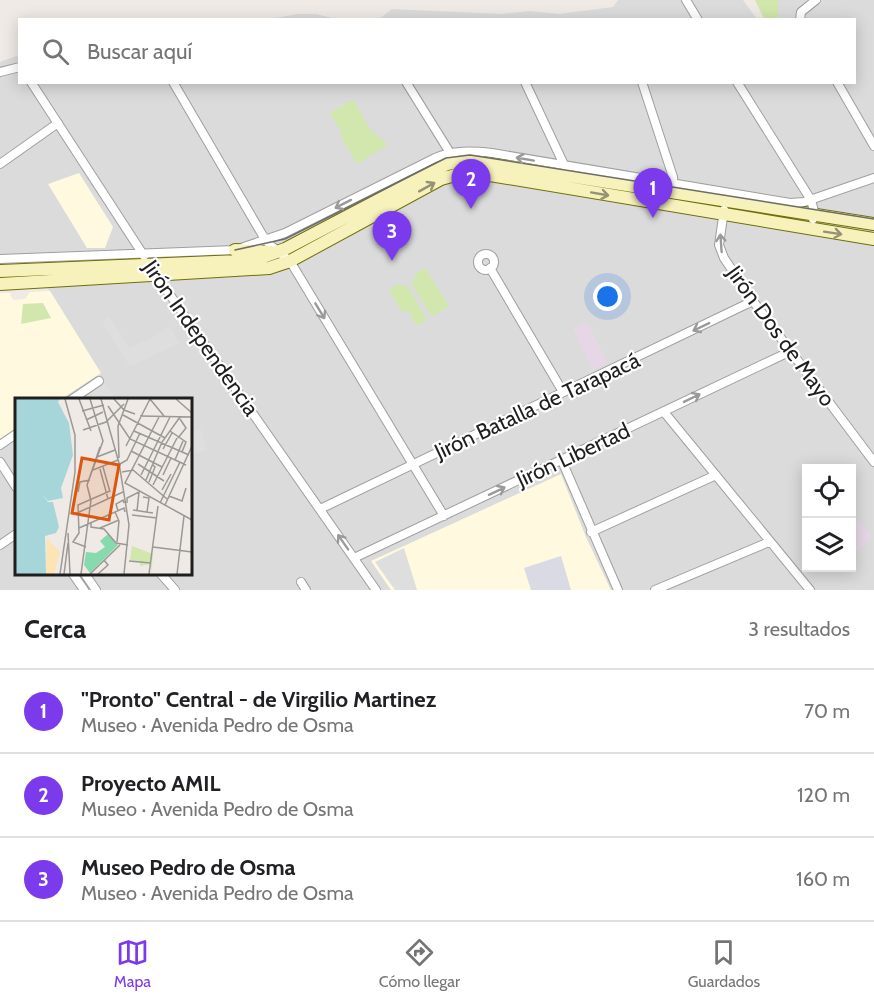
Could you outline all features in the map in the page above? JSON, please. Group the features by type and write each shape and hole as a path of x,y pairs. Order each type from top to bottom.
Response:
{"main road":[{"path":"0,284 17,284 66,275 150,265 246,261 279,252 455,163 481,161 566,170 674,188 726,201 874,224"},
{"path":"455,163 490,175 874,239"},
{"path":"0,271 16,270 66,275 158,276 269,268 290,261 441,179 455,163"},
{"path":"235,250 279,252"},
{"path":"16,270 17,284"}],"street":[{"path":"686,0 697,18"},
{"path":"800,18 801,12 816,0"},
{"path":"0,72 18,68"},
{"name":"Jirón Independencia","path":"32,84 150,265 376,590"},
{"path":"174,84 266,240 290,261 444,516"},
{"path":"407,84 455,163"},
{"path":"526,84 566,170 563,188"},
{"path":"643,84 674,188 670,206"},
{"path":"738,84 811,200 814,215 811,229"},
{"path":"838,84 874,146"},
{"path":"0,164 58,123"},
{"path":"0,259 235,250 285,233 435,158 455,163"},
{"path":"674,188 790,203 811,200 874,178"},
{"name":"Jirón Dos de Mayo","path":"726,201 720,249 753,301 874,462"},
{"path":"490,268 563,392"},
{"name":"Jirón Batalla de Tarapacá","path":"320,509 753,301"},
{"name":"Jirón Libertad","path":"354,558 791,351"},
{"path":"72,398 99,381"},
{"path":"664,412 810,590"},
{"path":"0,445 15,435"},
{"path":"562,461 618,590"},
{"path":"0,462 15,485"},
{"path":"591,532 716,476"},
{"path":"0,545 15,535"},
{"path":"655,590 770,542"},
{"path":"75,575 82,589"},
{"path":"86,575 96,590"},
{"path":"163,575 175,590"}],"shaded area":[{"path":"618,0 743,0 756,18 381,18 392,9 501,14 529,11 559,14 613,7"},
{"path":"768,0 874,0 874,590 0,590 0,439 15,429 15,575 192,575 192,398 62,398 100,373 50,291 24,264 0,265 0,62 18,55 18,84 856,84 856,18 769,18"},
{"path":"297,14 316,14 332,18 277,18"},
{"path":"79,173 113,227 105,248 87,248 48,184"},
{"path":"50,291 101,373 63,398 15,398 15,429 0,439 0,293 10,293 14,300 25,299 30,292"},
{"path":"110,317 129,348 151,339 170,326 179,343 130,367 102,322"},
{"path":"587,322 607,363 593,370 573,329"},
{"path":"105,383 114,398 94,398 91,392"},
{"path":"201,429 207,450 192,455 192,432"},
{"path":"561,474 586,537 611,590 391,590 371,561"},
{"path":"856,520 872,537 856,552"},
{"path":"404,548 417,590 395,590 375,562"},
{"path":"561,556 571,590 531,590 524,568"}],"green space":[{"path":"755,0 778,0 778,18 764,18"},
{"path":"353,99 369,128 388,145 357,164 330,113"},
{"path":"425,268 449,306 432,317 411,283 415,274"},
{"path":"399,284 407,285 427,320 416,326 410,313 401,311 389,290"},
{"path":"43,303 51,318 21,324 23,304"}],"tram line":[{"path":"235,250 285,239 446,158 470,155 874,219"}],"place":[{"name":"Proyecto AMIL","path":"471,209"},
{"name":"\"Pronto\" Central - de Virgilio Martinez","path":"653,218"},
{"name":"Museo Pedro de Osma","path":"392,261"}]}
